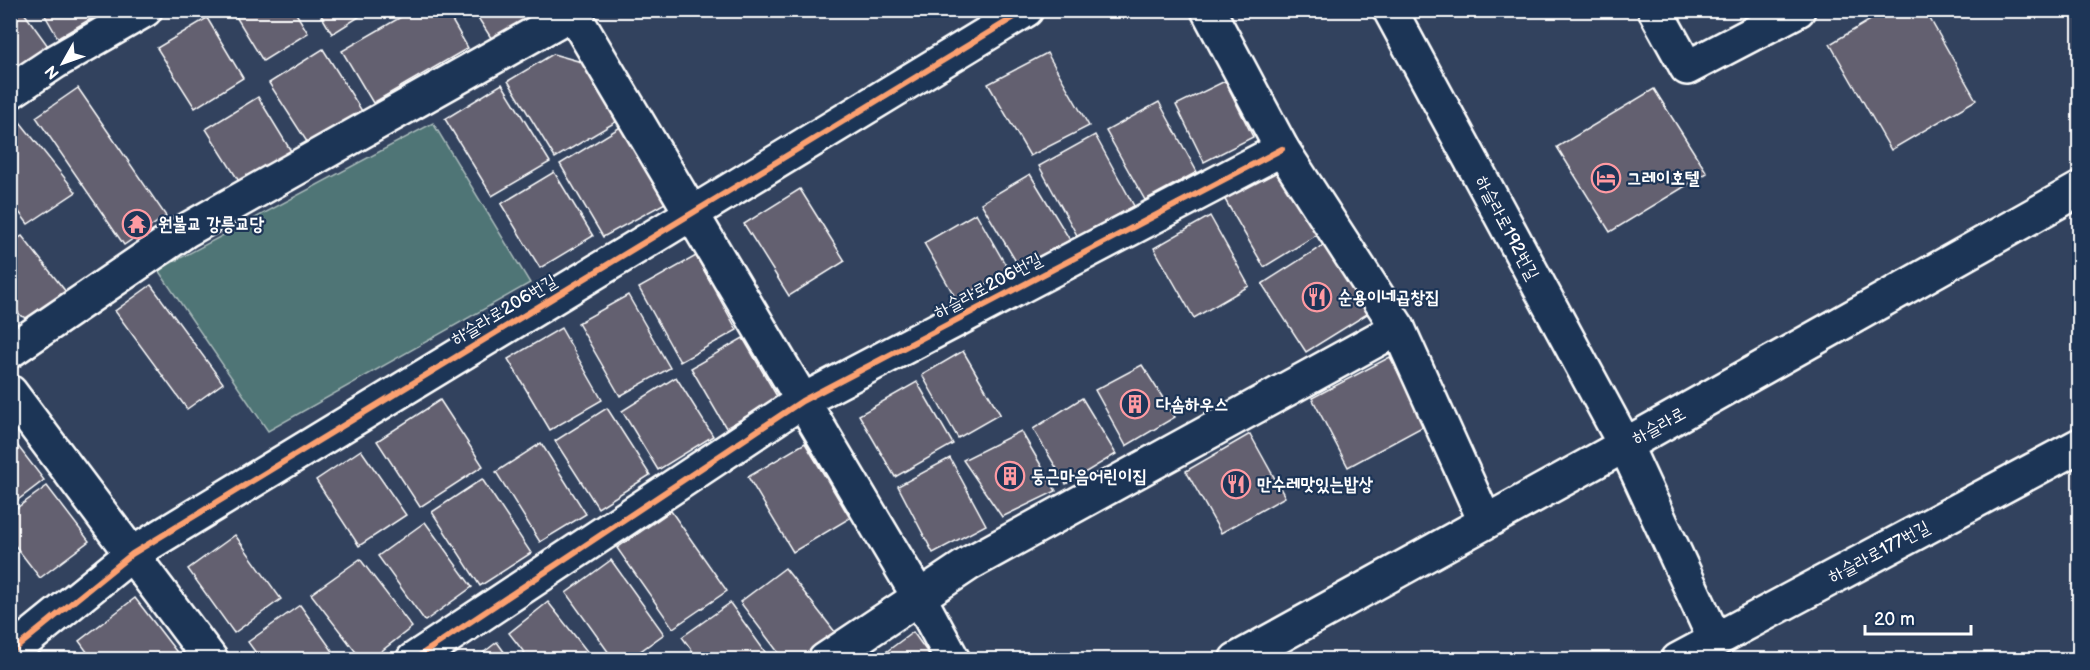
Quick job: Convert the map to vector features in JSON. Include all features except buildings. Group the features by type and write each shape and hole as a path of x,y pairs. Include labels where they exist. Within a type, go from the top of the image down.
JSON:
{"street":[{"path":"10,92 55,62 145,10"},
{"name":"하슬라로206번길","path":"10,653 132,554 1026,10"},
{"path":"1208,10 1282,148 1398,328 1485,521"},
{"name":"하슬라로192번길","path":"1390,10 1625,446 1715,640"},
{"path":"1655,10 1687,68 1798,10"},
{"path":"10,351 185,231 574,11 919,597 953,660"},
{"name":"하슬라로206번길","path":"413,660 802,401 1282,148"},
{"name":"하슬라로","path":"1236,660 1625,446 2079,189"},
{"path":"825,660 970,563 1398,328"},
{"path":"10,392 211,660"},
{"name":"하슬라로177번길","path":"1678,660 2079,445"}],"green space":[{"path":"433,123 530,283 268,431 158,270"}],"cycle path":[{"path":"10,653 132,554 1026,10"},
{"path":"413,660 802,401 1282,149"}],"place":[{"name":"그레이호텔","path":"1606,178"},
{"name":"원불교 강릉교당","path":"137,224"},
{"name":"순용이네곱창집","path":"1317,297"},
{"name":"다솜하우스","path":"1135,404"},
{"name":"둥근마음어린이집","path":"1010,476"},
{"name":"만수레맛있는밥상","path":"1236,484"}]}
